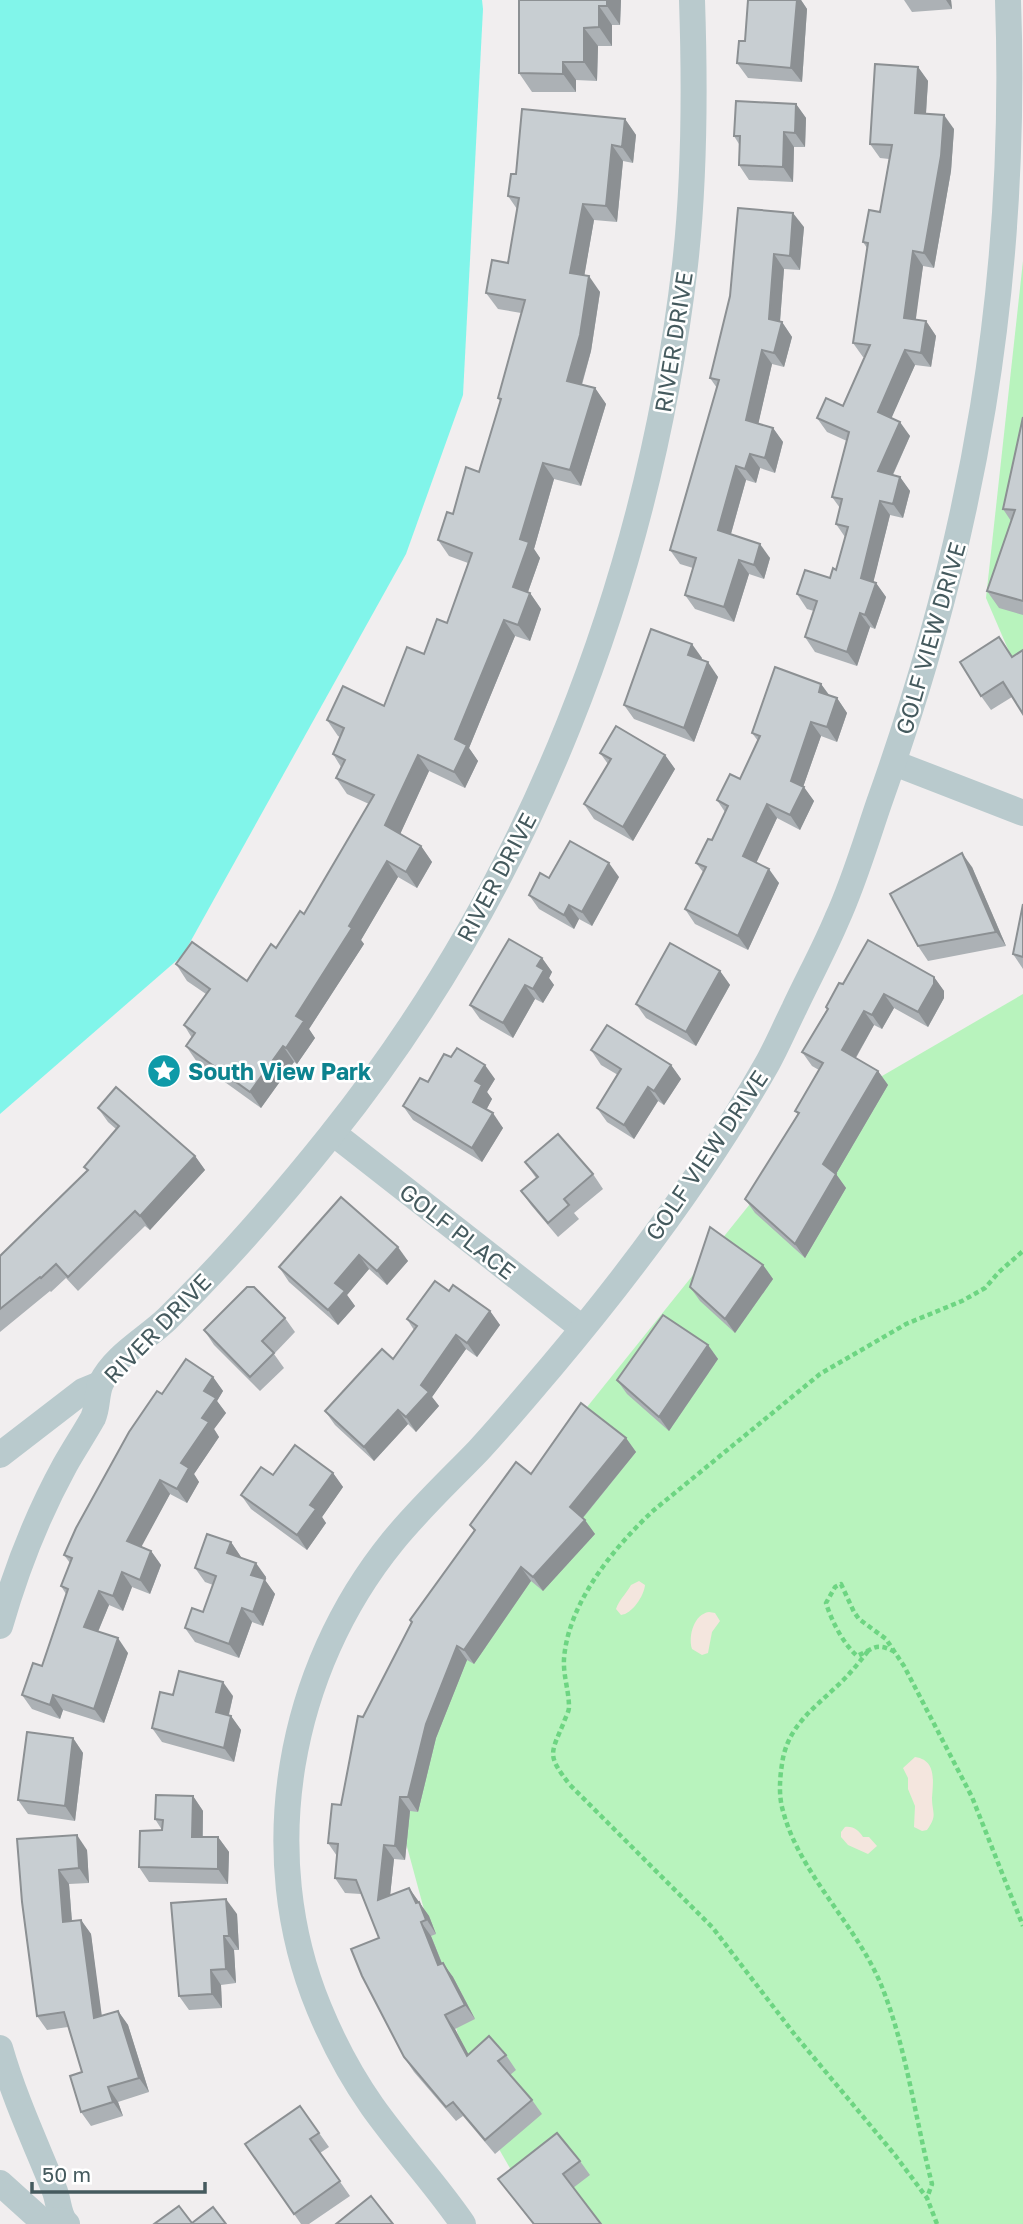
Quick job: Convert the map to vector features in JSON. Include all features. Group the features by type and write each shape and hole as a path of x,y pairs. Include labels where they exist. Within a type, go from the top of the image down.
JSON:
{"street":[{"name":"RIVER DRIVE","path":"0,1626 35,1526 63,1468 96,1412 100,1384 119,1360 165,1321 270,1209 333,1133 388,1059 441,979 489,896 532,811 565,736 604,634 636,529 673,355 686,260 692,165 692,0"},
{"name":"GOLF VIEW DRIVE","path":"463,2224 372,2105 342,2057 318,2007 295,1928 288,1873 287,1817 292,1761 300,1724 317,1671 340,1620 359,1587 392,1542 485,1443 582,1328 682,1200 768,1062 839,916 894,763 926,663 947,588 970,486 988,384 1001,281 1008,177 1008,0"},
{"path":"894,763 1023,813"},
{"name":"GOLF PLACE","path":"333,1133 582,1328"},
{"path":"0,1455 83,1391 100,1384"},
{"path":"0,2048 29,2133 56,2192 65,2222 41,2220 0,2183"}],"path":[{"path":"937,2224 928,2198 780,2016 713,1928 570,1785 556,1767 552,1745 569,1709 564,1661 567,1632 598,1574 630,1533 654,1510 820,1374 906,1324 962,1301 985,1288 1023,1251"},
{"path":"895,1652 884,1646 876,1646 857,1656 851,1651 830,1617 826,1603 835,1587 841,1584 848,1594 850,1607 859,1619 886,1639 895,1652 939,1731 972,1797 1023,1926"},
{"path":"868,1651 835,1689 819,1701 801,1721 790,1738 779,1782 783,1811 798,1847 862,1945 882,1987 902,2052 932,2184 928,2198"}],"green space":[{"path":"1023,261 1023,684 986,598"},
{"path":"1023,994 1023,2224 542,2224 480,2116 374,1725 567,1432 827,1108"}],"sand":[{"path":"639,1581 645,1585 640,1599 633,1608 621,1615 616,1609 619,1603 631,1585"},
{"path":"709,1612 715,1613 720,1621 712,1632 708,1653 702,1655 692,1649 692,1632 699,1617"},
{"path":"915,1757 927,1762 933,1779 933,1817 927,1830 922,1831 914,1827 915,1806 903,1768"},
{"path":"845,1827 856,1829 877,1846 868,1854 848,1845 841,1837"}],"water":[{"path":"0,0 482,0 483,9 463,395 406,554 183,955 0,1114"}],"building":[{"path":"519,0 607,0 607,6 599,6 599,27 584,28 584,62 563,62 563,74 519,73"},
{"path":"748,0 797,0 791,68 737,63 739,41 745,41"},
{"path":"875,64 918,67 915,113 944,115 941,156 924,253 913,251 904,318 926,321 921,353 905,350 878,412 900,422 878,471 900,477 893,504 880,501 861,578 876,583 865,615 860,613 847,652 805,637 817,601 797,594 805,570 830,578 833,568 836,570 848,527 836,524 842,499 832,497 849,432 817,418 826,398 843,406 870,345 853,343 868,243 863,242 869,210 880,212 892,145 870,144"},
{"path":"736,101 796,104 795,133 784,132 783,167 739,165 740,136 734,136"},
{"path":"522,109 625,119 622,147 612,145 606,206 583,204 570,273 589,276 580,335 567,381 595,388 570,470 543,463 520,539 529,542 513,587 530,593 518,625 504,620 455,739 467,745 454,772 418,755 385,825 421,846 406,872 387,861 349,926 352,928 296,1016 304,1021 250,1092 186,1046 195,1033 184,1025 210,989 176,964 192,942 247,981 271,944 276,948 300,911 304,914 374,795 336,778 345,760 333,754 344,728 327,720 343,686 384,706 407,647 424,654 437,619 447,623 472,553 438,540 447,512 453,514 466,467 479,472 501,399 498,398 525,300 486,293 492,260 508,263 519,198 508,196 511,174 516,174"},
{"path":"738,208 793,213 790,256 774,254 769,319 782,322 774,353 762,350 746,420 773,428 765,458 750,454 745,469 736,466 718,530 760,544 754,565 739,560 724,607 685,595 696,558 670,550 719,380 710,378 730,296"},
{"path":"1023,417 1023,601 987,591 1015,510 1003,509"},
{"path":"651,629 692,644 688,655 708,662 684,728 624,705"},
{"path":"999,637 1012,657 1023,650 1023,714 1003,682 981,696 960,662"},
{"path":"775,667 821,684 819,692 837,698 827,727 811,722 791,781 804,787 790,815 767,804 743,856 769,869 738,936 685,909 706,867 696,863 708,839 712,840 728,806 717,800 730,774 740,779 760,736 752,733"},
{"path":"616,726 665,755 623,827 584,804 611,759 600,753"},
{"path":"570,841 609,863 582,912 569,905 564,915 529,895 540,873 549,878"},
{"path":"962,853 996,932 918,946 890,894"},
{"path":"1023,904 1023,957 1013,954"},
{"path":"509,939 542,958 537,966 544,970 533,989 525,985 503,1023 470,1005"},
{"path":"868,940 934,977 934,984 918,1012 884,994 872,1015 864,1011 842,1050 878,1071 823,1164 836,1174 795,1244 745,1199 799,1113 795,1111 823,1063 802,1052 828,1009 826,1007 839,983 843,984"},
{"path":"670,943 720,971 686,1032 636,1004"},
{"path":"607,1025 671,1065 654,1091 648,1087 624,1125 597,1108 621,1069 591,1050"},
{"path":"457,1048 485,1065 475,1081 482,1085 473,1102 493,1113 472,1148 403,1106 420,1078 428,1082 444,1054 451,1057"},
{"path":"116,1087 195,1156 140,1216 135,1211 68,1277 56,1264 0,1309 0,1256 88,1170 84,1167 119,1126 98,1108"},
{"path":"558,1134 593,1174 564,1199 569,1205 548,1223 521,1191 538,1177 525,1162"},
{"path":"341,1197 398,1247 377,1271 359,1255 335,1283 345,1291 328,1310 279,1267"},
{"path":"710,1227 763,1265 725,1319 690,1287"},
{"path":"435,1281 449,1291 453,1285 490,1311 467,1343 456,1335 421,1385 429,1392 406,1417 398,1410 364,1447 325,1411 382,1349 393,1359 417,1326 407,1319"},
{"path":"247,1287 254,1287 285,1318 262,1341 274,1353 250,1377 204,1330"},
{"path":"663,1315 708,1345 659,1417 617,1380"},
{"path":"186,1359 213,1377 204,1391 216,1398 202,1418 209,1422 181,1463 189,1468 177,1489 160,1480 127,1541 151,1551 140,1580 122,1572 113,1596 99,1591 84,1627 118,1638 94,1709 53,1695 50,1705 22,1695 33,1663 42,1666 68,1589 61,1586 72,1558 64,1555 76,1528 129,1432 157,1391 162,1394"},
{"path":"581,1403 626,1438 570,1507 585,1520 533,1577 521,1567 464,1650 457,1646 426,1724 408,1797 400,1797 395,1846 384,1845 378,1900 409,1888 416,1903 419,1902 426,1920 421,1922 438,1965 443,1963 465,2005 445,2015 467,2056 489,2036 506,2055 498,2061 532,2100 485,2140 453,2102 446,2107 404,2057 362,1976 351,1949 379,1938 356,1880 335,1878 338,1844 328,1843 332,1804 341,1805 358,1716 363,1717 412,1622 410,1620 475,1530 470,1525 516,1462 531,1474"},
{"path":"295,1445 333,1473 310,1505 316,1509 297,1535 241,1495 261,1467 273,1475"},
{"path":"207,1534 231,1542 227,1553 256,1563 251,1575 265,1579 253,1612 242,1608 229,1644 185,1628 192,1608 203,1612 216,1576 195,1568"},
{"path":"179,1671 223,1682 216,1712 231,1716 224,1748 152,1728 160,1692 173,1695"},
{"path":"27,1732 73,1738 65,1806 18,1800"},
{"path":"156,1795 193,1796 192,1837 218,1837 218,1869 139,1867 140,1831 162,1830 163,1820 155,1819"},
{"path":"77,1835 79,1868 59,1870 63,1922 81,1920 94,2018 118,2011 139,2078 108,2087 113,2102 81,2112 70,2076 82,2072 64,2012 37,2016 22,1902 17,1839"},
{"path":"226,1899 229,1936 224,1936 226,1969 211,1970 212,1994 179,1996 171,1903"},
{"path":"300,2106 319,2133 310,2139 340,2181 294,2214 245,2144"},
{"path":"557,2133 580,2161 563,2174 601,2224 534,2224 498,2179"},
{"path":"371,2196 393,2224 336,2224"},
{"path":"179,2206 192,2223 213,2207 226,2224 154,2224"}],"place":[{"name":"South View Park","path":"164,1071"}]}
